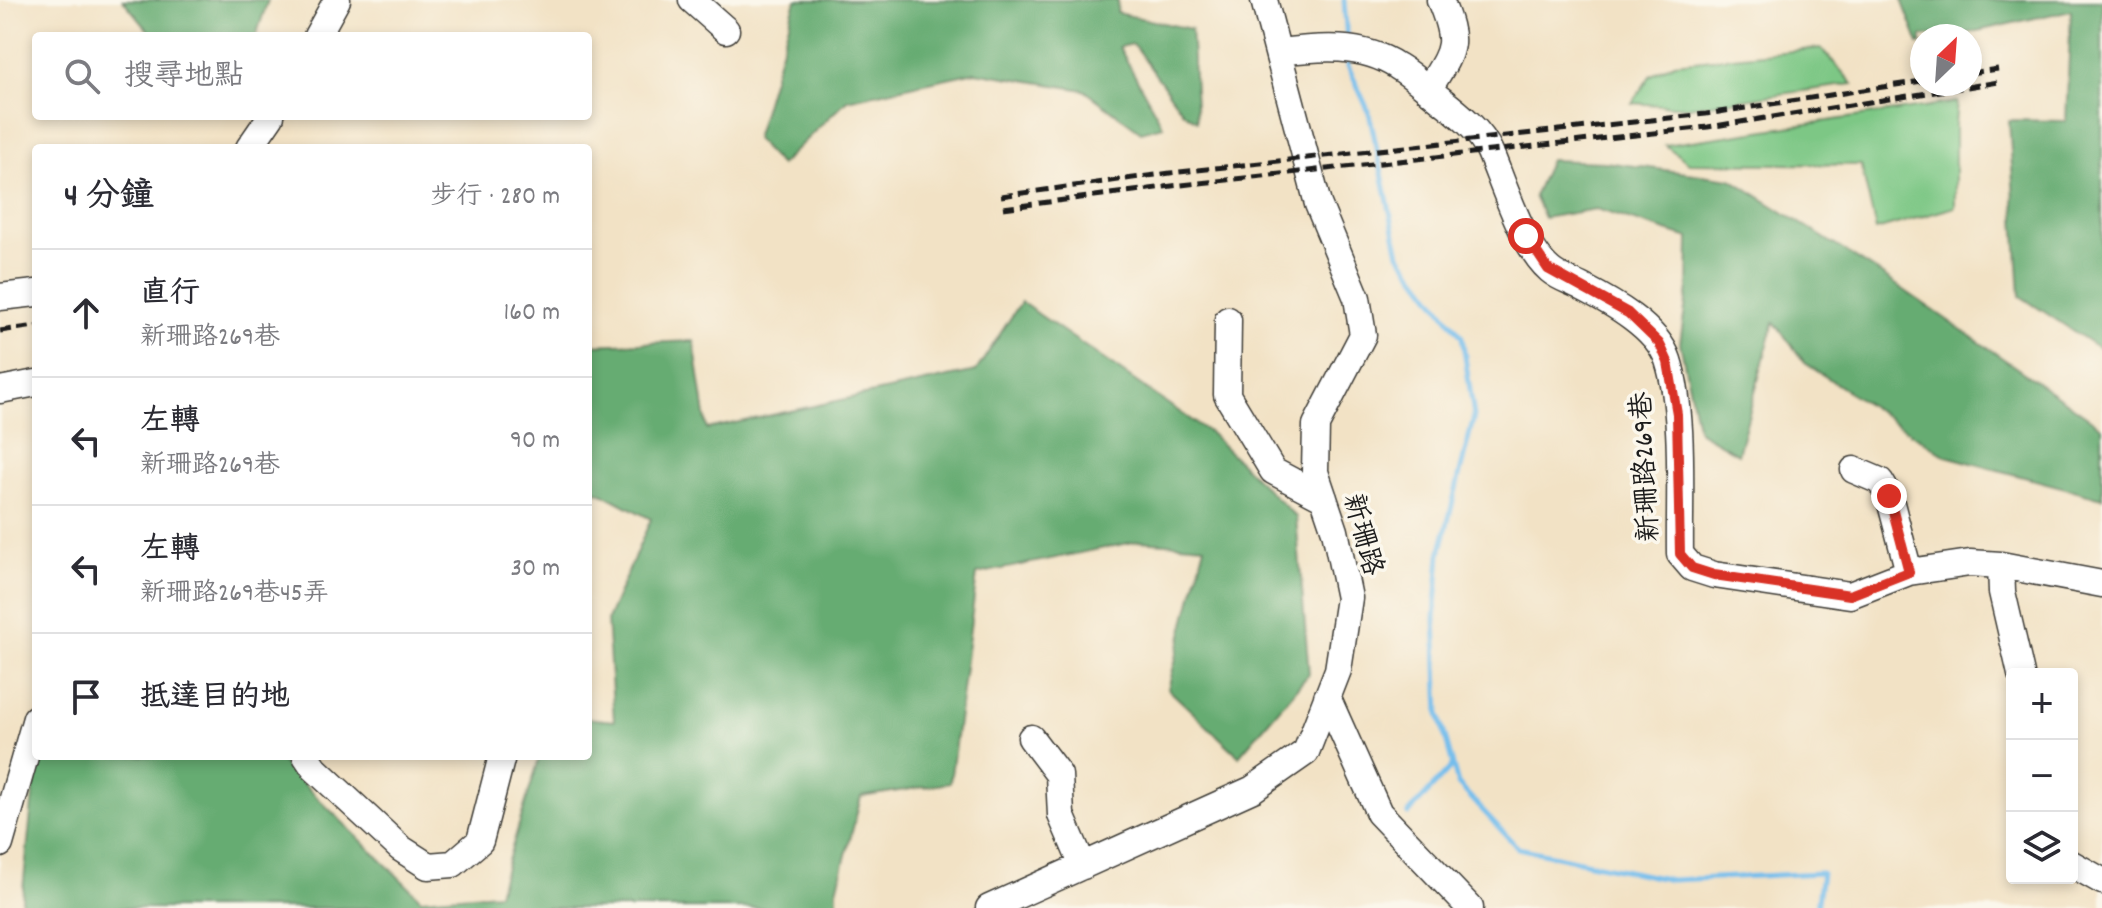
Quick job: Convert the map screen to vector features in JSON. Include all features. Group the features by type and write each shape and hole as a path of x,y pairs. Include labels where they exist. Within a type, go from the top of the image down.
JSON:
{"street":[{"path":"319,32 337,0"},
{"path":"692,0 726,30"},
{"name":"新珊路","path":"989,908 1253,789 1306,752 1338,670 1349,598 1335,531 1315,472 1316,425 1363,335 1357,298 1318,204 1264,0"},
{"path":"1428,90 1451,53 1453,37 1440,0"},
{"name":"新珊路269巷","path":"1279,52 1312,47 1348,49 1394,64 1428,90 1480,135 1526,236 1548,269 1628,313 1659,343 1668,362 1677,414 1680,554 1692,568 1714,575 1850,595 1909,572 1970,563 2001,565 2102,584"},
{"path":"252,144 268,120"},
{"path":"0,297 32,293"},
{"path":"1228,320 1227,395 1273,471 1324,498"},
{"path":"0,390 32,384"},
{"path":"1854,470 1880,481 1889,496 1909,572"},
{"path":"2001,565 2002,592 2020,668"},
{"path":"1327,697 1379,813 1470,908"},
{"path":"0,844 32,732"},
{"path":"1031,738 1059,775 1061,815 1083,866"},
{"path":"309,760 400,848 428,866 453,864 480,841 501,760"},
{"path":"2078,867 2102,881"}],"green space":[{"path":"123,0 268,0 257,32 150,32"},
{"path":"796,0 1118,0 1117,13 1191,29 1197,121 1183,112 1133,44 1119,47 1163,126 1141,132 1084,90 975,72 847,100 780,165 755,139"},
{"path":"1902,0 2102,0 2102,350 2020,296 2009,120 2066,121 2071,10 1982,30 1982,24 1911,24"},
{"path":"1821,48 1853,84 1688,107 1632,103 1650,76 1674,63"},
{"path":"1957,102 1955,207 1876,230 1861,165 1689,163 1665,145"},
{"path":"1550,160 1605,162 1731,179 1881,274 2102,427 2102,498 1946,456 1805,363 1774,322 1738,454 1698,431 1680,343 1688,288 1689,238 1596,209 1544,218 1534,196"},
{"path":"1021,302 1210,433 1296,517 1309,674 1239,756 1168,689 1205,546 1139,541 977,574 950,783 861,797 837,890 837,908 21,908 37,760 279,760 421,899 498,893 539,760 592,760 592,718 614,721 607,620 651,519 598,491 592,493 592,345 694,341 707,429 976,371"}],"waterway":[{"path":"1344,0 1347,42"},
{"path":"1348,56 1348,66 1369,112 1399,254 1462,337 1474,416 1440,554 1435,618 1439,714 1458,784 1518,848 1671,880 1822,873 1817,908"},
{"path":"1408,814 1453,765"}],"railway":[{"path":"1982,71 1998,69"},
{"path":"1003,208 1172,186 1708,127 1999,82"},
{"path":"1001,196 1170,173 1706,114 1910,83"},
{"path":"0,331 32,327"}],"route":[{"path":"1526,236 1548,269 1628,313 1659,343 1668,362 1677,414 1680,554 1692,568 1714,575 1850,595 1909,572 1889,496"}]}
